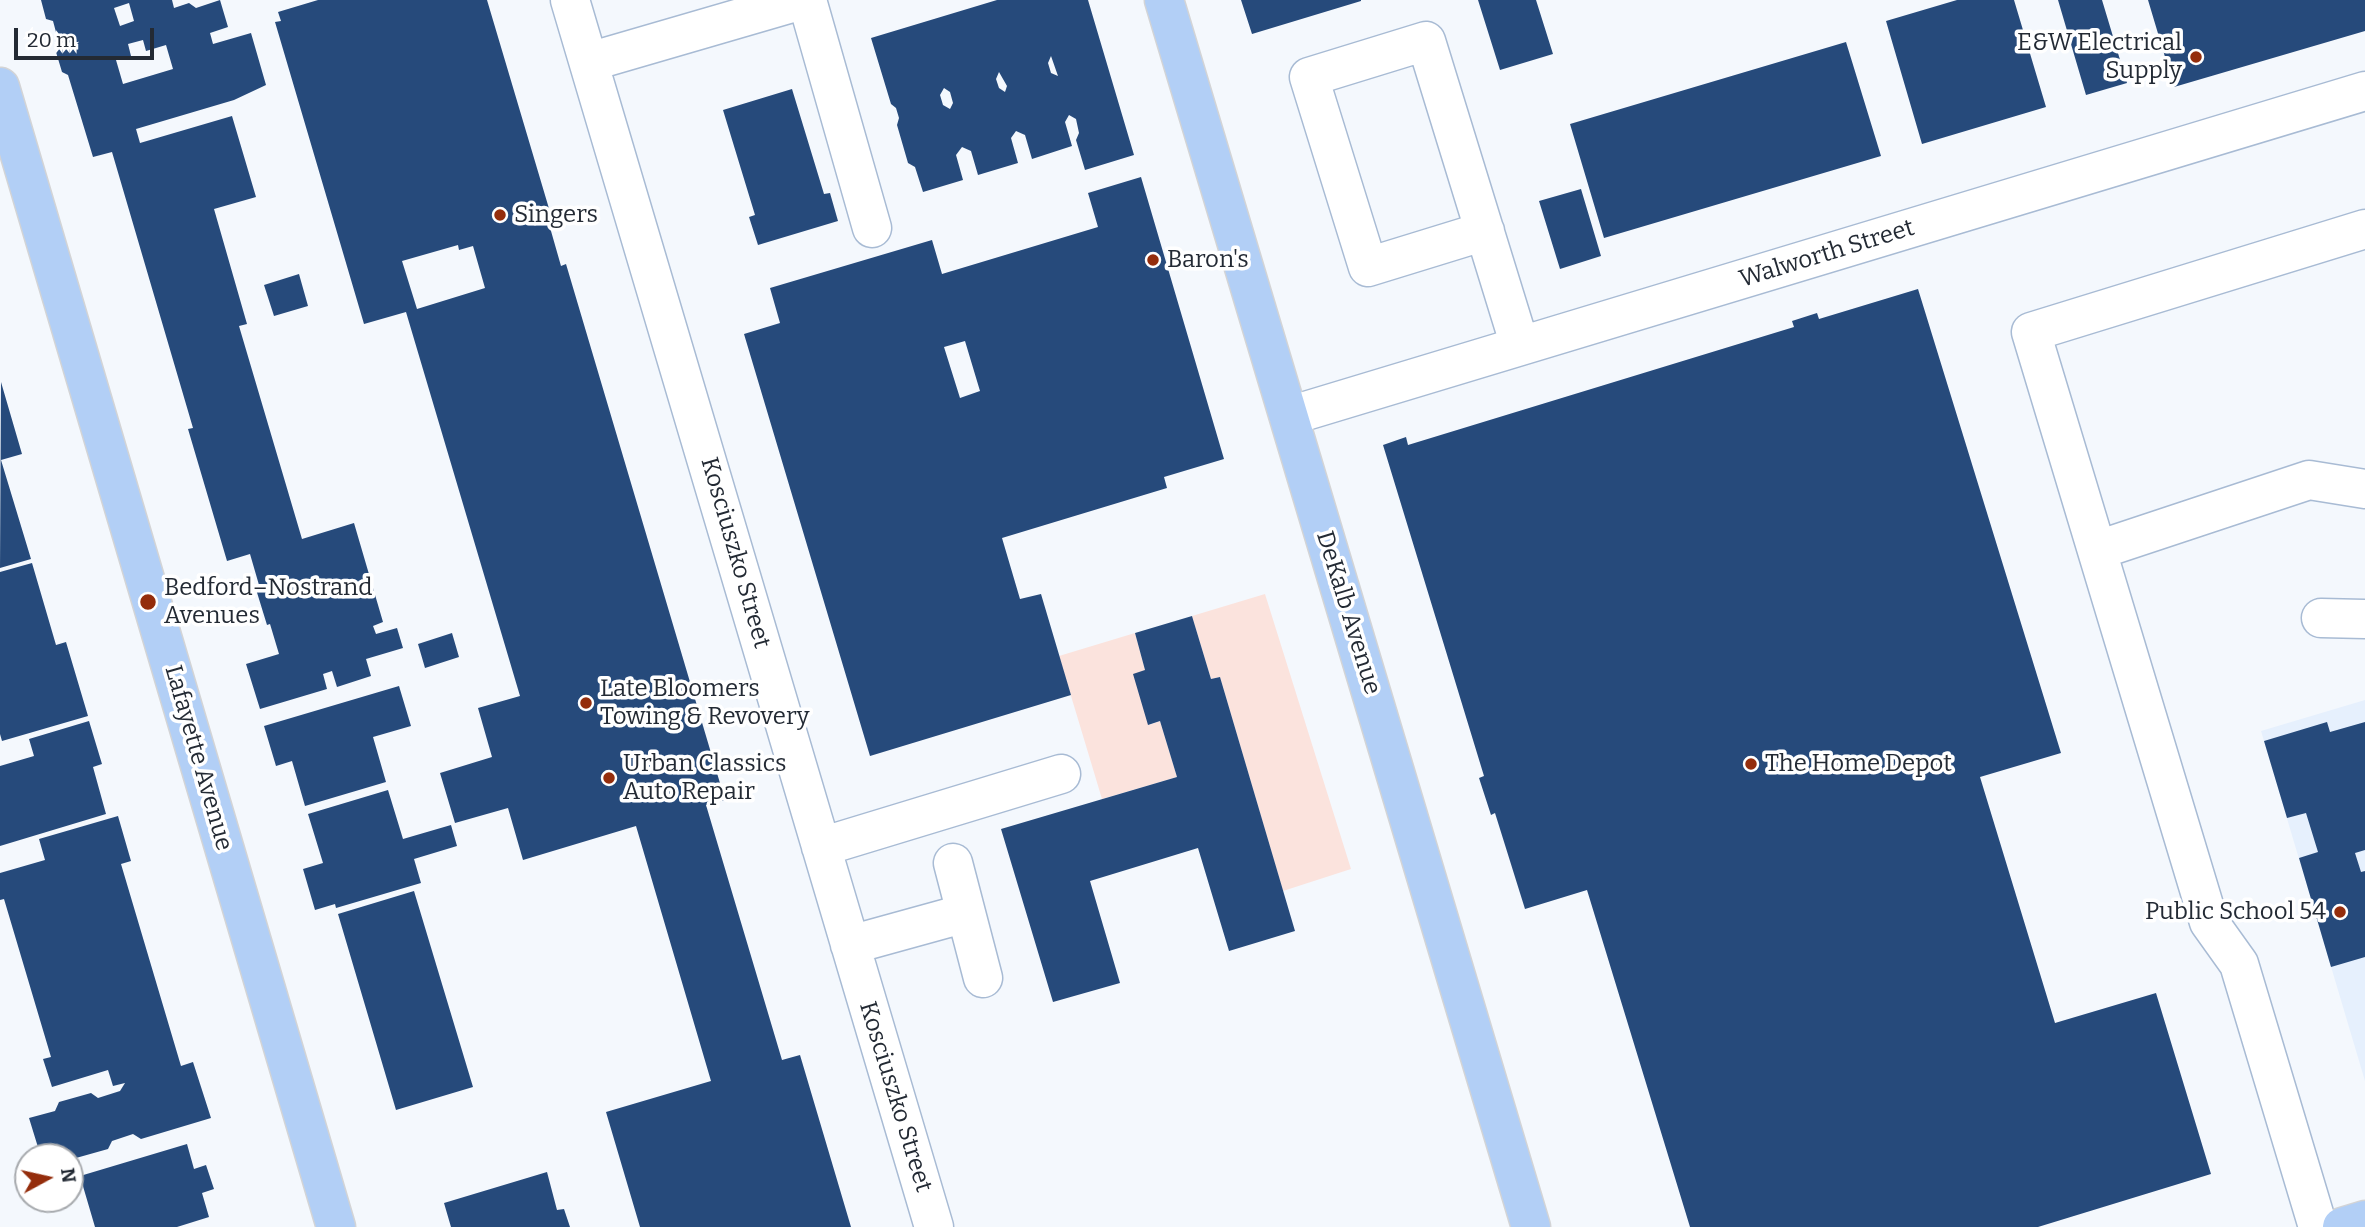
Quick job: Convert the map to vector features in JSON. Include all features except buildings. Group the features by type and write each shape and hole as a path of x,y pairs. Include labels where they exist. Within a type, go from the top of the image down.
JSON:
{"main road":[{"name":"DeKalb Avenue","path":"1164,0 1531,1227"},
{"name":"Lafayette Avenue","path":"0,88 336,1227"},
{"path":"2342,1227 2365,1220"}],"street":[{"name":"Kosciuszko Street","path":"570,0 934,1227"},
{"path":"589,62 805,0 872,228"},
{"path":"1485,231 1368,267 1309,78 1426,41 1485,231 1520,346"},
{"name":"Walworth Street","path":"1289,416 2365,91"},
{"path":"2318,1227 2239,964 2209,922 2031,332 2365,229"},
{"path":"2098,550 2309,480 2365,489"},
{"path":"2321,618 2365,619"},
{"path":"821,847 1061,774"},
{"path":"953,863 983,978"},
{"path":"850,945 966,914"}],"shaded area":[{"path":"1265,594 1351,869 1283,891 1220,677 1211,679 1192,616"},
{"path":"1135,633 1145,670 1149,725 1160,721 1177,777 1102,799 1059,656"},
{"name":"Public School 54","path":"2365,700 2365,1081 2261,731"}],"place":[{"name":"E&W Electrical Supply","path":"2196,57"},
{"name":"Singers","path":"500,215"},
{"name":"Baron's","path":"1153,260"},
{"name":"Bedford–Nostrand Avenues","path":"148,602"},
{"name":"Late Bloomers Towing & Revovery","path":"586,703"},
{"name":"The Home Depot","path":"1751,764"},
{"name":"Urban Classics Auto Repair","path":"609,778"},
{"name":"Public School 54","path":"2340,912"}]}
